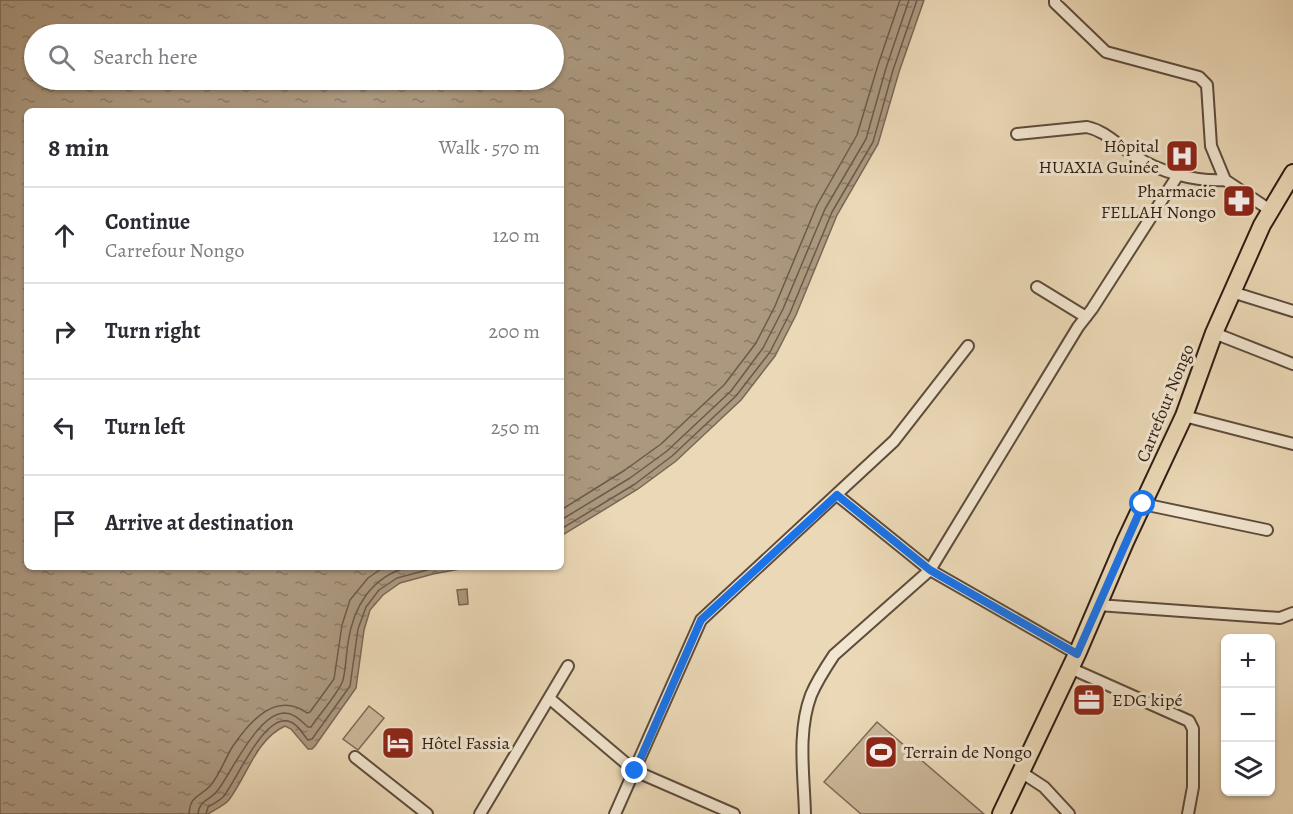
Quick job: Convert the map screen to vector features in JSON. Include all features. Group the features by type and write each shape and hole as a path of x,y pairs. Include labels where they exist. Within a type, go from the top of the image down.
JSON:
{"main road":[{"name":"Carrefour Nongo","path":"1001,814 1074,661 1184,416 1214,333 1232,292 1270,210 1293,173"}],"street":[{"path":"1055,0 1055,3 1106,52 1199,77 1207,85 1212,146 1225,180 1270,210"},
{"path":"1017,134 1087,127 1098,129 1136,157 1178,175 1211,181 1225,180"},
{"path":"805,814 802,735 812,694 834,655 930,570 1035,395 1178,175"},
{"path":"1037,287 1086,317"},
{"path":"1232,292 1293,310"},
{"path":"1214,333 1293,364"},
{"path":"615,814 701,620 894,441 968,346"},
{"path":"1184,416 1293,444"},
{"path":"837,495 930,570 1074,661 1189,721 1193,729 1193,787 1188,814"},
{"path":"1143,504 1267,530"},
{"path":"1098,605 1280,618 1293,613"},
{"path":"480,814 568,666"},
{"path":"549,698 635,771 734,814"},
{"path":"355,757 427,814"},
{"path":"1021,772 1044,787 1069,814"}],"shaded area":[{"path":"369,706 384,718 358,750 343,739"},
{"name":"Terrain de Nongo","path":"877,722 984,814 861,814 824,782"}],"water":[{"path":"0,0 924,0 899,72 878,144 837,215 796,315 775,356 741,400 676,461 638,489 564,534 564,108 24,108 24,570 455,570 400,583 383,595 370,610 364,630 356,688 315,746 308,749 291,729 285,726 275,732 266,740 252,760 228,801 208,814 0,814"},
{"path":"467,589 468,604 459,605 457,590"}],"place":[{"name":"Hôpital HUAXIA Guinée","path":"1182,156"},
{"name":"Pharmacie FELLAH Nongo","path":"1239,201"},
{"name":"EDG kipé","path":"1089,700"},
{"name":"Hôtel Fassia","path":"398,743"},
{"name":"Terrain de Nongo","path":"881,752"}],"route":[{"path":"635,771 701,620 837,495 930,570 1077,654 1143,504"}]}
